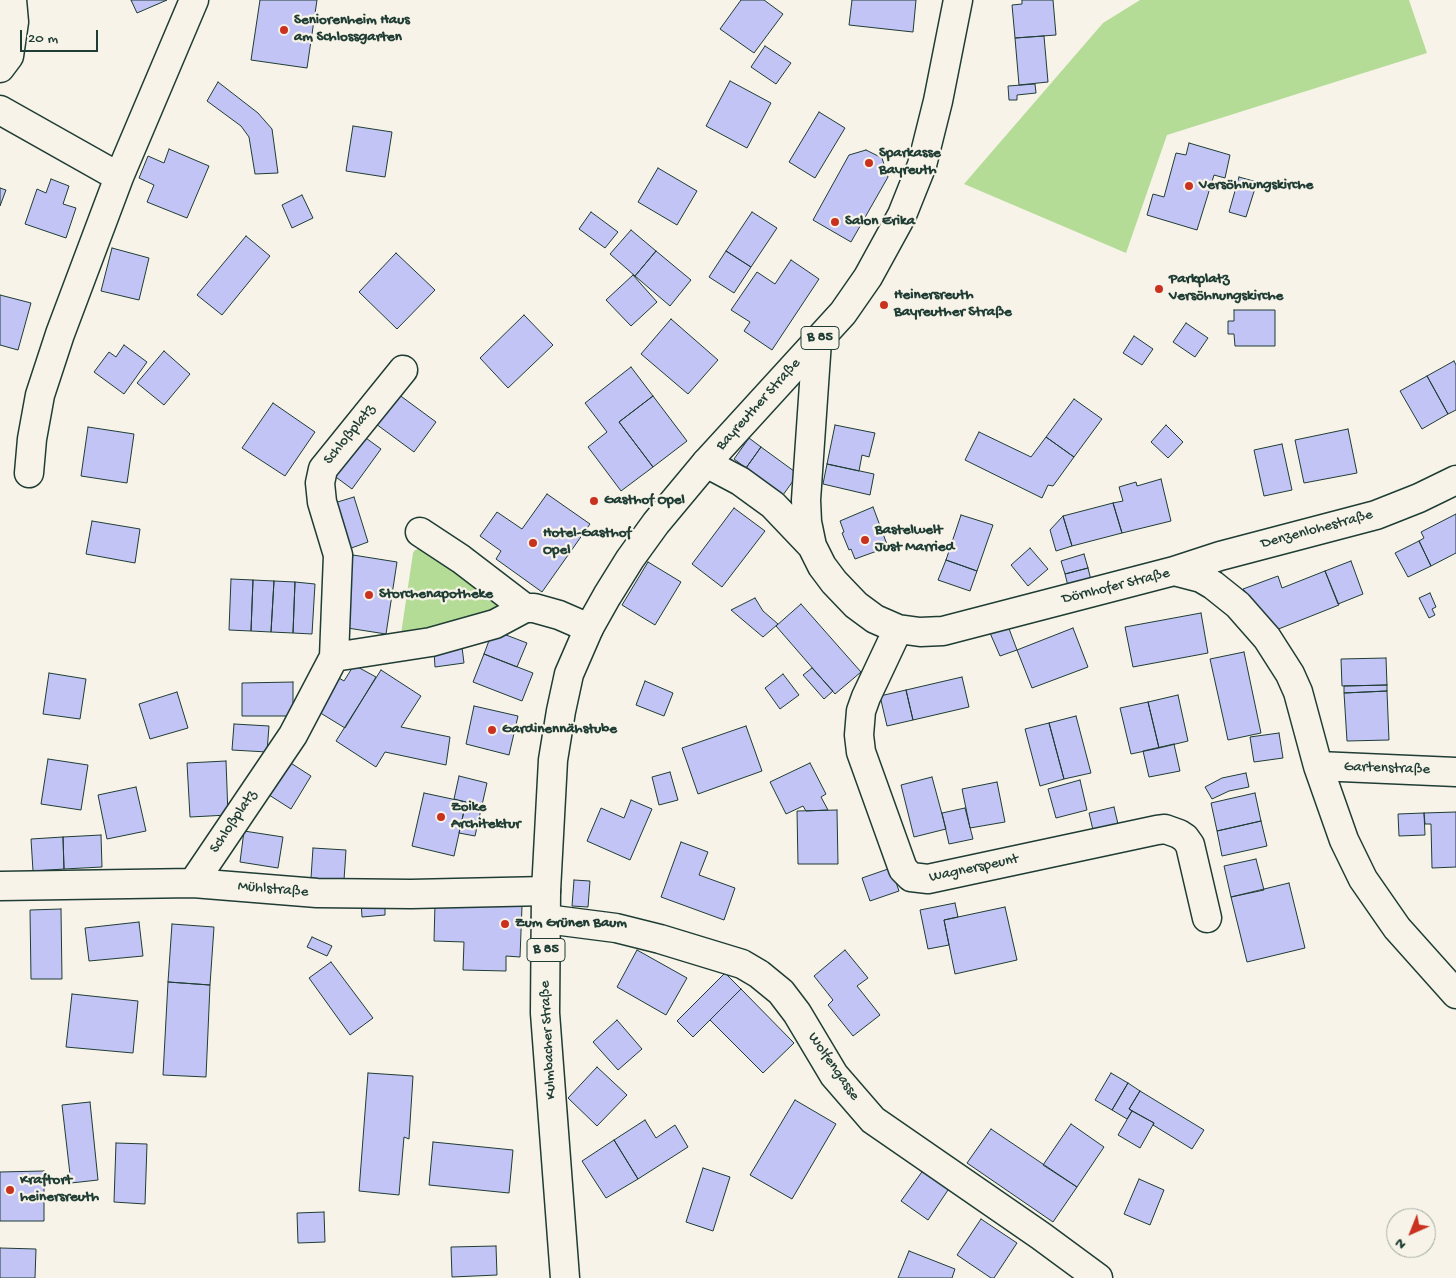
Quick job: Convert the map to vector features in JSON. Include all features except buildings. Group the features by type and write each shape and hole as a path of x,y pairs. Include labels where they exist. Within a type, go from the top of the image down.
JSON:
{"street":[{"path":"0,68 9,56 14,22 12,0"},
{"path":"29,472 32,439 40,395 60,334 120,177 194,0"},
{"name":"Bayreuther Straße","path":"589,628 630,559 656,523 706,463 843,313 868,277 902,215 922,165 938,101 958,0"},
{"path":"0,110 120,177"},
{"name":"Dörnhofer Straße","path":"816,341 806,522 812,546 822,566 856,605 875,619 898,629 920,632 943,631 1174,571 1201,578 1213,585 1238,605 1267,638 1290,674 1298,692 1318,766 1344,840 1363,879 1397,928 1456,994"},
{"name":"Schloßplatz","path":"193,883 294,735 334,657 338,555 322,502 320,483 323,469 403,370"},
{"name":"Dörnhofer Straße","path":"706,463 740,481 773,506 812,546"},
{"name":"Denzenlohestraße","path":"1174,571 1220,556 1376,515 1419,498 1456,480"},
{"path":"420,532 462,559 524,608"},
{"path":"334,657 430,642 495,624 524,608 534,608 558,615 589,628"},
{"name":"Kulmbacher Straße","path":"565,1278 545,1013 546,891 553,760 561,711 569,674 589,628"},
{"name":"Wagnerspeunt","path":"898,629 866,697 861,711 859,735 861,752 903,869 912,877 928,879 1165,829 1179,834 1190,845 1207,918"},
{"name":"Gartenstraße","path":"1318,766 1456,772"},
{"name":"Mühlstraße","path":"0,886 193,883 317,893 411,894 546,891"},
{"name":"Wolfengasse","path":"546,919 616,928 660,939 742,964 770,981 781,992 796,1013 834,1076 873,1120 1041,1236 1098,1278"}],"green space":[{"path":"1140,0 1409,0 1427,53 1167,135 1126,253 964,184 1103,23"},
{"path":"424,547 497,602 495,611 407,637 401,634 413,553 415,550"}],"place":[{"name":"Seniorenheim Haus am Schlossgarten","path":"284,30"},
{"name":"Sparkasse Bayreuth","path":"869,163"},
{"name":"Versöhnungskirche","path":"1189,186"},
{"name":"Salon Erika","path":"835,222"},
{"name":"Parkplatz Versöhnungskirche","path":"1159,289"},
{"name":"Heinersreuth Bayreuther Straße","path":"884,305"},
{"name":"Gasthof Opel","path":"594,501"},
{"name":"Bastelwelt Just Married","path":"865,540"},
{"name":"Hotel-Gasthof Opel","path":"533,543"},
{"name":"Storchenapotheke","path":"369,595"},
{"name":"Gardinennähstube","path":"492,730"},
{"name":"Zoike Architektur","path":"441,817"},
{"name":"Zum Grünen Baum","path":"505,924"},
{"name":"Kraftort heinersreuth","path":"10,1190"}]}
